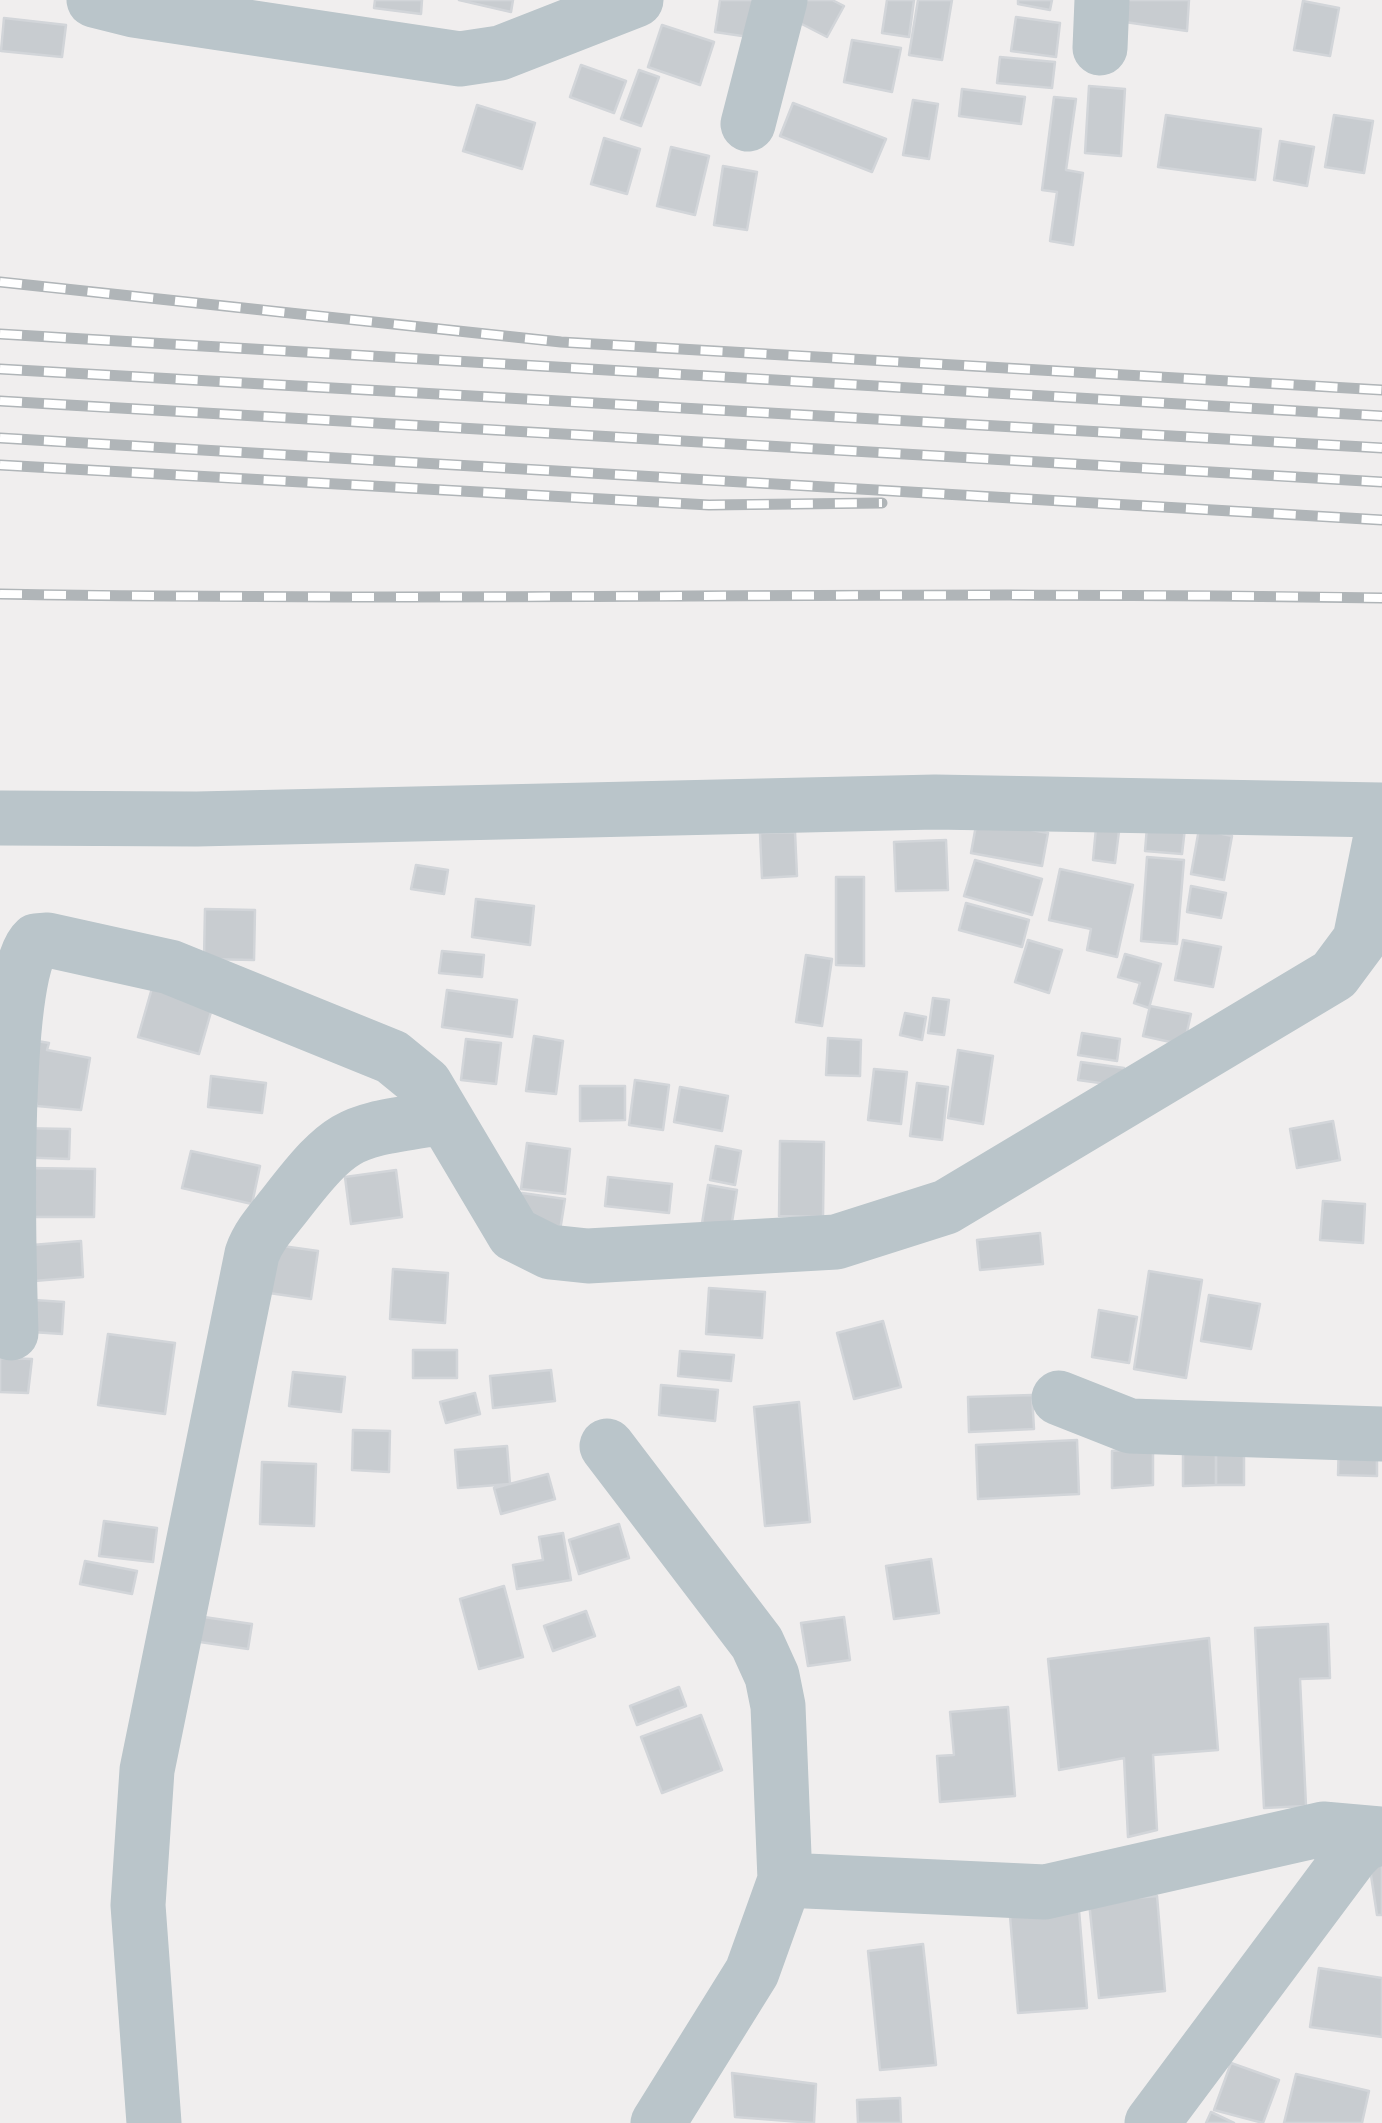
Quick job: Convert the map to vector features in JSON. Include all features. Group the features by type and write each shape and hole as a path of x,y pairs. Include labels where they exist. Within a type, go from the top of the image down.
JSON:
{"street":[{"path":"94,0 134,10 460,60 500,54 560,16 636,0"},
{"path":"748,124 780,0"},
{"path":"0,818 197,819 935,802 1382,810"},
{"path":"10,1333 5,1059 19,960 36,942 48,940 170,966 392,1057 425,1084 503,1221 524,1242 550,1252 588,1256 856,1238 970,1194 1334,975 1364,966 1360,940 1382,831"},
{"path":"154,2123 138,1905 148,1770 252,1254 260,1237 328,1150 362,1131 443,1117"},
{"path":"1059,1398 1130,1426 1382,1434"},
{"path":"607,1446 757,1643 772,1676 778,1706 785,1880 752,1972 666,2111 623,2123"},
{"path":"785,1880 1045,1892 1323,1828 1382,1836"},
{"path":"1152,2123 1352,1855 1363,1844 1382,1836"}],"building":[{"path":"375,0 422,0 421,14 374,8"},
{"path":"459,0 513,0 511,12"},
{"path":"720,0 755,0 749,37 715,32"},
{"path":"804,0 832,0 844,6 827,37 794,20"},
{"path":"887,0 914,0 909,37 882,33"},
{"path":"918,0 952,0 942,60 909,55"},
{"path":"1018,0 1052,0 1050,10 1018,4"},
{"path":"1128,0 1189,0 1187,31 1125,22"},
{"path":"1303,1 1339,8 1330,56 1294,50"},
{"path":"1016,17 1060,23 1056,57 1011,51"},
{"path":"4,18 66,25 62,57 1,51"},
{"path":"662,25 714,42 700,85 648,67"},
{"path":"852,40 901,48 892,92 844,82"},
{"path":"1000,57 1055,62 1052,88 997,83"},
{"path":"581,65 626,81 614,113 570,97"},
{"path":"639,70 659,77 641,126 621,119"},
{"path":"1089,86 1125,89 1121,156 1085,153"},
{"path":"962,89 1025,97 1021,124 959,116"},
{"path":"1054,97 1076,99 1066,170 1083,173 1073,245 1050,241 1057,192 1042,190"},
{"path":"913,100 938,104 929,159 903,155"},
{"path":"793,103 886,139 872,172 780,136"},
{"path":"477,105 535,123 522,169 463,151"},
{"path":"1166,115 1261,129 1255,180 1158,167"},
{"path":"1334,115 1373,121 1364,173 1325,167"},
{"path":"604,138 640,149 627,194 591,184"},
{"path":"1280,141 1314,147 1307,186 1274,180"},
{"path":"671,147 709,156 695,215 657,206"},
{"path":"723,166 757,172 747,230 714,225"},
{"path":"1148,815 1186,819 1182,854 1145,851"},
{"path":"977,820 1048,833 1042,866 971,853"},
{"path":"1096,828 1119,831 1115,863 1093,860"},
{"path":"1199,829 1232,836 1224,880 1191,874"},
{"path":"795,832 797,876 762,878 760,833"},
{"path":"946,840 948,890 896,891 894,842"},
{"path":"1147,857 1184,860 1177,944 1141,941"},
{"path":"975,860 1042,879 1032,915 964,896"},
{"path":"416,865 448,870 444,894 411,889"},
{"path":"1060,869 1133,885 1117,957 1087,950 1091,929 1049,920"},
{"path":"836,877 864,877 864,966 836,965"},
{"path":"1191,886 1226,893 1221,918 1187,912"},
{"path":"476,899 534,906 530,945 472,937"},
{"path":"966,903 1029,920 1022,947 959,930"},
{"path":"205,909 255,910 254,960 204,959"},
{"path":"1028,940 1062,950 1049,993 1015,982"},
{"path":"1183,940 1221,947 1213,987 1175,980"},
{"path":"442,951 484,955 482,977 439,973"},
{"path":"1125,954 1161,964 1149,1008 1134,1003 1140,983 1118,977"},
{"path":"806,955 832,959 822,1026 796,1022"},
{"path":"154,981 215,998 199,1054 138,1037"},
{"path":"447,990 517,1000 512,1037 442,1027"},
{"path":"933,998 949,1000 944,1035 928,1033"},
{"path":"1150,1006 1191,1014 1184,1045 1143,1036"},
{"path":"905,1013 926,1017 922,1040 900,1035"},
{"path":"1082,1033 1120,1039 1117,1061 1078,1055"},
{"path":"534,1036 563,1041 556,1094 526,1091"},
{"path":"20,1038 49,1043 47,1050 90,1058 81,1110 37,1106"},
{"path":"828,1038 861,1040 860,1076 826,1075"},
{"path":"466,1039 501,1043 496,1084 461,1080"},
{"path":"958,1050 993,1056 983,1124 948,1118"},
{"path":"1081,1062 1124,1068 1122,1086 1078,1080"},
{"path":"874,1069 907,1072 901,1124 868,1120"},
{"path":"211,1076 266,1083 262,1113 208,1107"},
{"path":"635,1080 669,1085 663,1130 629,1125"},
{"path":"917,1083 948,1087 942,1140 910,1136"},
{"path":"580,1086 625,1086 625,1120 580,1121"},
{"path":"680,1087 728,1096 722,1131 674,1122"},
{"path":"1333,1121 1340,1160 1297,1168 1290,1129"},
{"path":"14,1128 70,1129 69,1159 13,1157"},
{"path":"780,1141 824,1142 823,1217 779,1216"},
{"path":"527,1143 570,1149 565,1194 521,1189"},
{"path":"716,1146 741,1151 735,1185 710,1180"},
{"path":"191,1151 260,1166 252,1204 182,1188"},
{"path":"29,1168 95,1169 94,1217 29,1217"},
{"path":"396,1170 402,1217 351,1224 345,1177"},
{"path":"608,1177 672,1184 669,1213 605,1206"},
{"path":"708,1185 737,1190 730,1235 701,1230"},
{"path":"522,1193 565,1199 559,1237 516,1231"},
{"path":"1323,1201 1365,1204 1363,1243 1320,1240"},
{"path":"1040,1233 1043,1264 980,1270 977,1240"},
{"path":"81,1241 83,1277 34,1281 32,1245"},
{"path":"261,1243 318,1251 311,1299 255,1291"},
{"path":"393,1269 448,1273 445,1323 390,1319"},
{"path":"1149,1271 1202,1280 1186,1378 1134,1369"},
{"path":"709,1288 765,1292 762,1338 706,1334"},
{"path":"1209,1295 1260,1304 1251,1349 1201,1341"},
{"path":"19,1299 64,1302 62,1334 17,1331"},
{"path":"1099,1310 1137,1317 1129,1363 1092,1357"},
{"path":"883,1321 901,1387 854,1399 837,1333"},
{"path":"108,1334 175,1343 165,1414 98,1405"},
{"path":"413,1350 457,1350 457,1378 413,1378"},
{"path":"680,1351 734,1355 731,1381 678,1376"},
{"path":"0,1358 32,1359 28,1393 0,1392"},
{"path":"551,1370 555,1401 493,1408 490,1376"},
{"path":"293,1372 345,1377 341,1412 289,1406"},
{"path":"661,1385 718,1390 715,1421 659,1415"},
{"path":"475,1393 480,1414 446,1423 440,1402"},
{"path":"1032,1395 1034,1429 969,1432 968,1397"},
{"path":"799,1402 810,1522 765,1526 754,1407"},
{"path":"353,1430 390,1431 389,1472 352,1470"},
{"path":"1077,1440 1079,1494 978,1499 976,1445"},
{"path":"1339,1440 1377,1441 1377,1476 1338,1475"},
{"path":"507,1446 510,1484 458,1488 455,1450"},
{"path":"1216,1446 1244,1446 1244,1485 1216,1485"},
{"path":"1216,1446 1216,1485 1183,1486 1183,1447"},
{"path":"1153,1447 1153,1485 1112,1488 1112,1451"},
{"path":"262,1462 316,1464 314,1526 260,1524"},
{"path":"548,1474 555,1499 501,1514 494,1488"},
{"path":"104,1521 157,1528 153,1562 99,1556"},
{"path":"619,1524 629,1558 579,1574 569,1540"},
{"path":"563,1533 571,1580 517,1589 513,1565 543,1560 539,1537"},
{"path":"931,1559 939,1613 894,1619 886,1566"},
{"path":"85,1561 137,1571 132,1594 80,1584"},
{"path":"504,1586 523,1657 479,1669 460,1599"},
{"path":"586,1611 595,1636 553,1651 544,1626"},
{"path":"197,1616 252,1624 248,1649 193,1641"},
{"path":"844,1617 850,1660 808,1666 801,1623"},
{"path":"1328,1624 1330,1678 1300,1679 1306,1806 1264,1808 1255,1628"},
{"path":"1209,1638 1218,1750 1153,1755 1157,1830 1128,1837 1124,1758 1059,1770 1048,1659"},
{"path":"679,1687 686,1706 637,1725 630,1706"},
{"path":"1008,1707 1015,1796 940,1802 937,1756 954,1755 950,1712"},
{"path":"701,1715 722,1770 662,1793 641,1737"},
{"path":"1382,1860 1382,1915 1377,1915 1369,1862"},
{"path":"1157,1896 1165,1991 1099,1998 1089,1902"},
{"path":"1079,1910 1087,2008 1018,2013 1010,1916"},
{"path":"923,1944 936,2065 880,2070 868,1951"},
{"path":"1319,1968 1382,1978 1382,2037 1310,2027"},
{"path":"1231,2063 1279,2080 1263,2123 1214,2110"},
{"path":"732,2073 816,2084 814,2123 735,2117"},
{"path":"1296,2074 1369,2091 1362,2123 1284,2123"},
{"path":"900,2098 901,2123 858,2123 857,2100"},
{"path":"1211,2112 1234,2123 1206,2123"}],"railway":[{"path":"0,282 561,342 1382,390"},
{"path":"0,334 1382,416"},
{"path":"0,369 1382,448"},
{"path":"0,401 1382,482"},
{"path":"0,438 1382,520"},
{"path":"0,465 709,505 882,503"},
{"path":"0,594 1382,598"}]}
